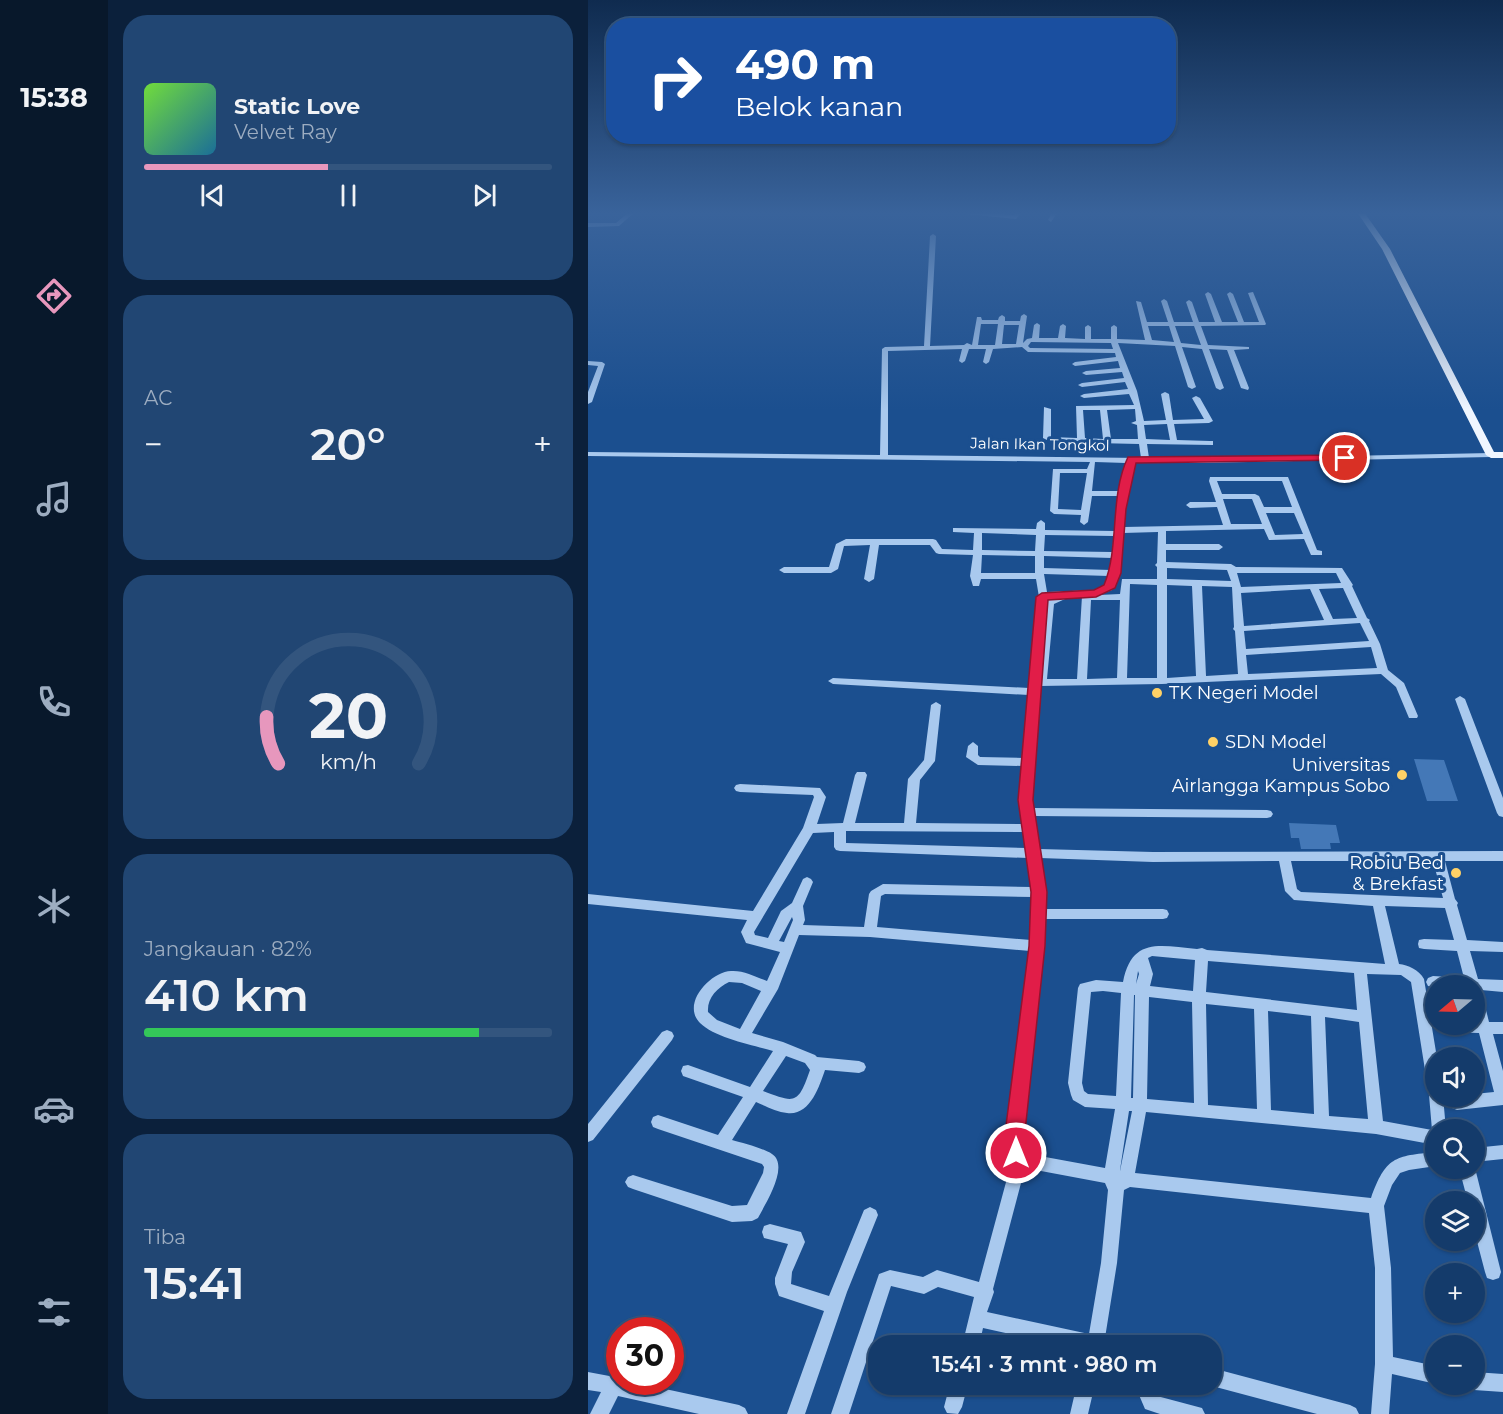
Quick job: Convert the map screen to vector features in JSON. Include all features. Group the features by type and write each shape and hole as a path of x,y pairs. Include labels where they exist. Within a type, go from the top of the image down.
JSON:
{"main road":[{"path":"1401,278 1491,456 1503,455"}],"street":[{"path":"927,346 931,278"},
{"path":"1146,324 1265,322 1251,293"},
{"path":"1208,294 1219,324"},
{"path":"1230,294 1242,324"},
{"path":"1164,301 1192,387"},
{"path":"1138,302 1146,324 1149,342"},
{"path":"1189,302 1220,388"},
{"path":"884,456 885,349 927,346 971,345 994,346 1020,345 1024,319 979,320 971,345 962,361"},
{"path":"986,362 1002,320"},
{"path":"1035,340 1037,325"},
{"path":"1061,341 1063,326"},
{"path":"1088,327 1088,341"},
{"path":"1043,596 1102,592 1109,588 1115,573 1124,494 1138,460 1141,442 1132,390 1117,355 1114,327"},
{"path":"1117,355 1035,351 1026,350 1024,346 1026,341 1035,340 1149,342 1248,348"},
{"path":"1230,348 1245,388"},
{"path":"1033,360 1035,351"},
{"path":"1075,363 1117,355"},
{"path":"588,363 602,364 588,402"},
{"path":"1086,373 1124,370"},
{"path":"1082,385 1128,380"},
{"path":"1084,396 1132,390"},
{"path":"1165,394 1174,443"},
{"path":"1138,423 1196,423 1210,420 1196,398"},
{"path":"1103,407 1107,441"},
{"path":"1081,440 1078,409 1135,407"},
{"path":"1047,409 1048,440 1206,443 1196,423"},
{"name":"Jalan Ikan Tongkol","path":"588,454 1138,460 1491,456"},
{"path":"1090,471 1056,471 1054,511 1085,517 1090,471 1094,458"},
{"path":"1276,459 1314,553 1319,553"},
{"path":"1228,527 1218,500 1213,480 1215,478 1285,478"},
{"path":"1088,493 1124,494"},
{"path":"1190,506 1253,495 1272,538 1308,537"},
{"path":"1261,510 1298,510"},
{"path":"956,530 1041,528 1120,532 1266,526"},
{"path":"973,1335 1020,1159 1014,1141 1037,946 1039,892 1036,854 1026,812 1028,762 1043,596 1039,574 1041,528"},
{"path":"1162,530 1160,565 1162,681"},
{"path":"978,531 976,580 1039,574 1115,573"},
{"path":"784,570 828,571 833,569 842,543 875,541 933,542 939,551 1118,555"},
{"path":"869,579 875,541"},
{"path":"1161,547 1219,547"},
{"path":"1160,565 1226,564 1233,570 1243,677"},
{"path":"1233,570 1335,568 1340,570 1365,620 1383,671 1400,685 1413,716"},
{"path":"1122,682 1125,581 1236,587 1348,585"},
{"path":"1197,584 1201,679"},
{"path":"1313,587 1330,623"},
{"path":"1036,686 1050,601 1124,597"},
{"path":"1082,683 1086,598"},
{"path":"1238,629 1365,620"},
{"path":"1240,652 1375,644"},
{"path":"833,681 1036,686 1383,671"},
{"path":"1460,699 1503,813"},
{"path":"910,827 914,779 929,760 936,705"},
{"path":"973,746 972,757 978,761 1028,762"},
{"path":"861,775 840,847 1036,854 1284,857 1503,856"},
{"path":"740,788 819,792 819,805 809,829 755,916 747,934 752,939 787,948"},
{"path":"1026,812 1267,814"},
{"path":"809,829 844,827 1029,828"},
{"path":"1437,855 1471,975"},
{"path":"1284,857 1291,891 1298,897 1452,903"},
{"path":"771,944 785,915 797,906 807,882"},
{"path":"870,932 875,894 882,890 1039,892"},
{"path":"588,899 755,916"},
{"path":"1378,901 1393,969"},
{"path":"744,1035 771,989 799,920 797,906"},
{"path":"1038,914 1163,914"},
{"path":"795,930 870,932 1037,946"},
{"path":"1424,944 1503,947"},
{"path":"1118,1182 1140,1105 1135,990 1131,969 1144,954 1152,951 1202,953 1411,972 1417,979 1428,1047"},
{"path":"1201,1109 1199,999 1202,953"},
{"path":"1360,968 1376,1127"},
{"path":"771,989 734,975 724,976 715,981 701,1002 700,1011 704,1018 783,1048 815,1063 859,1067"},
{"path":"1365,1017 1094,985 1085,988 1075,1083 1078,1095 1085,1100 1322,1121 1376,1127 1425,1136"},
{"path":"1485,986 1503,986"},
{"path":"1098,1335 1118,1182 1123,1105 1135,990"},
{"path":"1261,1005 1264,1116"},
{"path":"1318,1010 1322,1121"},
{"path":"1485,1100 1503,1098 1485,1028 1503,1028"},
{"path":"588,1135 667,1036"},
{"path":"721,1143 783,1048"},
{"path":"688,1071 788,1107 796,1107 807,1097 818,1068 815,1063"},
{"path":"633,1182 732,1214 752,1213 771,1174 772,1165 767,1159 658,1122"},
{"path":"1485,1154 1503,1152"},
{"path":"1020,1159 1118,1182 1376,1206"},
{"path":"1380,1414 1384,1364 1383,1268 1376,1206 1389,1171 1395,1165 1425,1161"},
{"path":"1470,1179 1493,1272"},
{"path":"796,1414 834,1306 870,1215"},
{"path":"770,1232 795,1238 797,1242 783,1276 782,1285 785,1290 834,1306"},
{"path":"840,1414 885,1280 890,1278 924,1286 937,1278 986,1292"},
{"path":"977,1318 1053,1335"},
{"path":"1384,1364 1425,1373"},
{"path":"1222,1380 1350,1414"},
{"path":"588,1381 606,1384"},
{"path":"1485,1382 1503,1383"},
{"path":"599,1414 609,1395"},
{"path":"649,1395 710,1411 740,1414"},
{"path":"953,1407 956,1395"},
{"path":"1079,1414 1083,1395"},
{"path":"1148,1395 1151,1403 1196,1414"}],"building":[{"path":"1414,759 1444,760 1458,801 1427,801"},
{"path":"1289,823 1336,825 1340,843 1330,843 1331,849 1301,849 1299,838 1291,838"}],"place":[{"name":"TK Negeri Model","path":"1157,693"},
{"name":"SDN Model","path":"1213,742"},
{"name":"Universitas Airlangga Kampus Sobo","path":"1402,775"},
{"name":"Robiu Bed & Brekfast","path":"1456,873"}],"route":[{"path":"1016,1153 1014,1141 1037,946 1039,892 1036,854 1026,812 1026,800 1033,682 1042,597 1102,592 1112,584 1120,534 1121,509 1131,459 1222,461 1345,458"}]}
